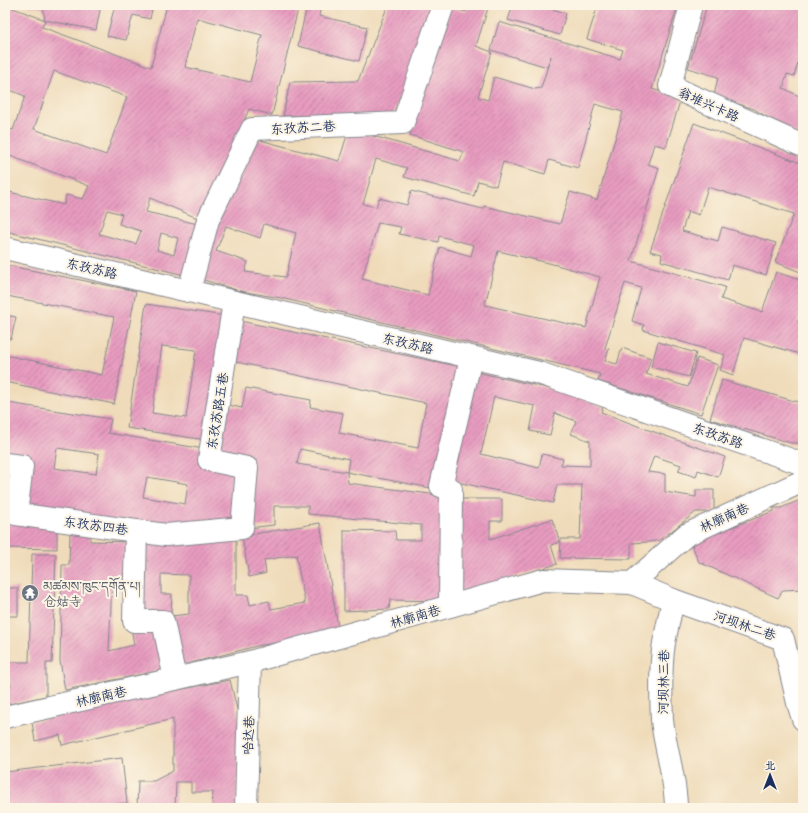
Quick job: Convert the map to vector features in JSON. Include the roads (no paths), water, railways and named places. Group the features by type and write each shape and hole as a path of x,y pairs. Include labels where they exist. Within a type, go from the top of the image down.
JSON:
{"street":[{"name":"东孜苏二巷","path":"189,291 208,220 252,129 403,123 443,5"},
{"name":"翁堆兴卡路","path":"691,5 670,86 803,146"},
{"name":"东孜苏路","path":"5,248 539,373 803,464"},
{"name":"东孜苏路五巷","path":"136,531 166,535 242,528 247,468 209,460 234,302"},
{"path":"450,606 451,489 441,486 471,358"},
{"name":"东孜苏四巷","path":"5,464 22,466 16,514 136,531 134,621 163,621 175,679"},
{"name":"林廓南巷","path":"5,717 250,662 543,580 632,583 686,535 803,481"},
{"path":"632,583 673,600"},
{"name":"河坝林二巷","path":"673,600 783,639 803,720"},
{"name":"河坝林三巷","path":"673,600 664,644 662,720 676,794 676,808"},
{"name":"哈达巷","path":"246,808 250,662"}],"place":[{"name":"མཚམས་ཁུང་དགོན་པ། 仓姑寺","path":"30,593"}]}
